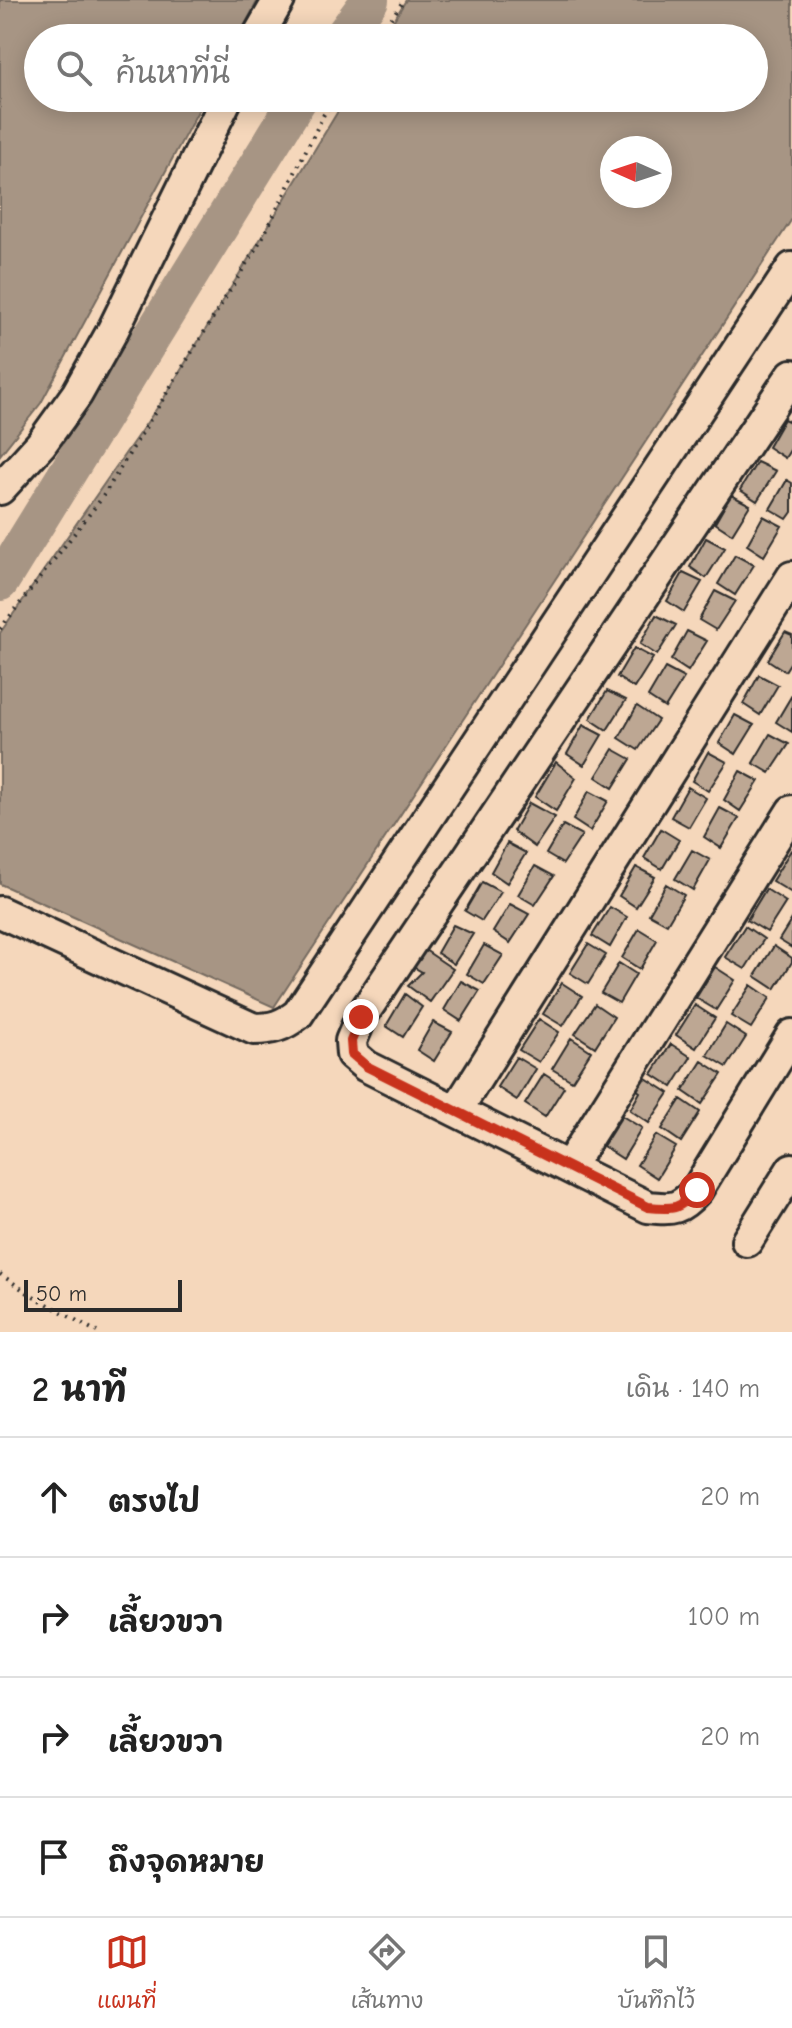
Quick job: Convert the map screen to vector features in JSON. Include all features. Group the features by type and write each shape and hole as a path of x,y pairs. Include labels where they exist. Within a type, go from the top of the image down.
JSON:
{"street":[{"path":"265,24 279,0"},
{"path":"0,489 41,444 77,394 113,330 220,112"},
{"path":"0,912 254,1029 271,1029 298,1014 792,268"},
{"path":"792,375 354,1031 352,1054 366,1066 648,1207 666,1209 683,1206 697,1190 792,1035"},
{"path":"456,1111 792,577"},
{"path":"569,1167 792,811"},
{"path":"747,1241 792,1169"}],"path":[{"path":"387,24 404,0"},
{"path":"0,629 102,498 264,235 326,112"},
{"path":"0,1274 97,1332"}],"shaded area":[{"path":"0,0 258,0 245,24 24,24 24,112 197,112 41,403 0,455"},
{"path":"406,0 792,0 792,219 274,1007 0,884 0,633 164,398 338,112 768,112 768,24 391,24"}],"building":[{"path":"784,419 792,423 792,447 785,458 768,447"},
{"path":"757,462 776,471 757,501 740,490"},
{"path":"787,480 792,483 792,512 787,519 770,509"},
{"path":"731,495 750,505 732,534 715,523"},
{"path":"763,516 782,526 764,556 747,545"},
{"path":"706,538 725,548 706,578 690,567"},
{"path":"735,555 754,565 735,595 718,584"},
{"path":"683,573 702,582 684,612 667,601"},
{"path":"715,591 735,601 716,630 699,620"},
{"path":"656,615 676,625 657,655 640,644"},
{"path":"687,631 707,641 688,671 671,660"},
{"path":"785,632 792,635 792,660 785,671 768,660"},
{"path":"634,648 653,658 634,688 617,677"},
{"path":"665,668 684,678 665,708 648,697"},
{"path":"759,675 778,685 760,715 743,704"},
{"path":"607,691 626,700 607,730 590,719"},
{"path":"792,695 792,732 776,722"},
{"path":"637,706 658,720 638,750 619,738"},
{"path":"735,715 754,725 736,754 719,743"},
{"path":"583,725 602,735 584,765 567,754"},
{"path":"770,734 789,744 770,773 753,763"},
{"path":"613,749 631,759 613,788 596,777"},
{"path":"708,752 727,762 708,791 692,781"},
{"path":"556,762 576,778 556,811 535,797"},
{"path":"740,771 759,781 740,811 724,800"},
{"path":"688,787 706,798 689,827 671,817"},
{"path":"589,791 608,801 590,831 573,820"},
{"path":"529,803 555,817 535,847 513,831"},
{"path":"720,808 739,818 721,848 704,837"},
{"path":"563,825 582,835 563,864 546,854"},
{"path":"661,829 679,840 662,869 644,858"},
{"path":"507,843 526,853 507,883 491,872"},
{"path":"692,850 710,860 693,890 675,879"},
{"path":"792,851 792,893 772,881"},
{"path":"535,866 554,876 535,905 518,895"},
{"path":"636,867 655,877 636,907 619,896"},
{"path":"482,882 501,892 482,921 465,911"},
{"path":"666,884 684,895 667,924 649,914"},
{"path":"766,889 786,902 767,932 747,920"},
{"path":"510,904 529,914 510,943 493,932"},
{"path":"610,907 627,917 610,947 592,936"},
{"path":"792,919 792,948 779,940"},
{"path":"453,925 473,934 454,964 437,953"},
{"path":"745,926 764,939 745,969 725,957"},
{"path":"639,929 657,940 640,969 622,958"},
{"path":"588,944 606,955 588,984 570,973"},
{"path":"484,945 503,955 484,984 467,974"},
{"path":"419,946 453,969 430,1002 408,986 422,972 408,964"},
{"path":"774,946 792,958 775,989 755,976"},
{"path":"619,963 636,974 619,1003 601,993"},
{"path":"715,967 735,980 716,1010 696,998"},
{"path":"461,981 480,991 461,1021 444,1010"},
{"path":"562,983 582,996 563,1026 543,1014"},
{"path":"751,985 770,998 751,1028 731,1016"},
{"path":"405,994 422,1007 403,1037 386,1026"},
{"path":"595,1004 614,1017 595,1047 575,1034"},
{"path":"695,1005 715,1018 696,1048 676,1035"},
{"path":"539,1019 559,1032 539,1062 519,1050"},
{"path":"433,1022 452,1032 434,1061 417,1050"},
{"path":"726,1024 746,1037 727,1067 707,1055"},
{"path":"571,1038 591,1051 572,1081 552,1069"},
{"path":"671,1044 691,1057 672,1087 652,1074"},
{"path":"516,1057 536,1069 517,1100 497,1087"},
{"path":"702,1061 722,1074 702,1104 683,1091"},
{"path":"635,1071 669,1093 649,1123 630,1110 640,1092 628,1083"},
{"path":"544,1074 564,1087 545,1117 525,1104"},
{"path":"681,1099 700,1112 681,1142 662,1129"},
{"path":"622,1116 642,1128 623,1159 603,1146"},
{"path":"656,1135 676,1147 657,1178 637,1165"}],"waterway":[{"path":"352,24 370,0"},
{"path":"0,582 290,112"}],"route":[{"path":"361,1017 351,1041 352,1054 366,1066 648,1207 666,1209 683,1206 697,1190"}]}
